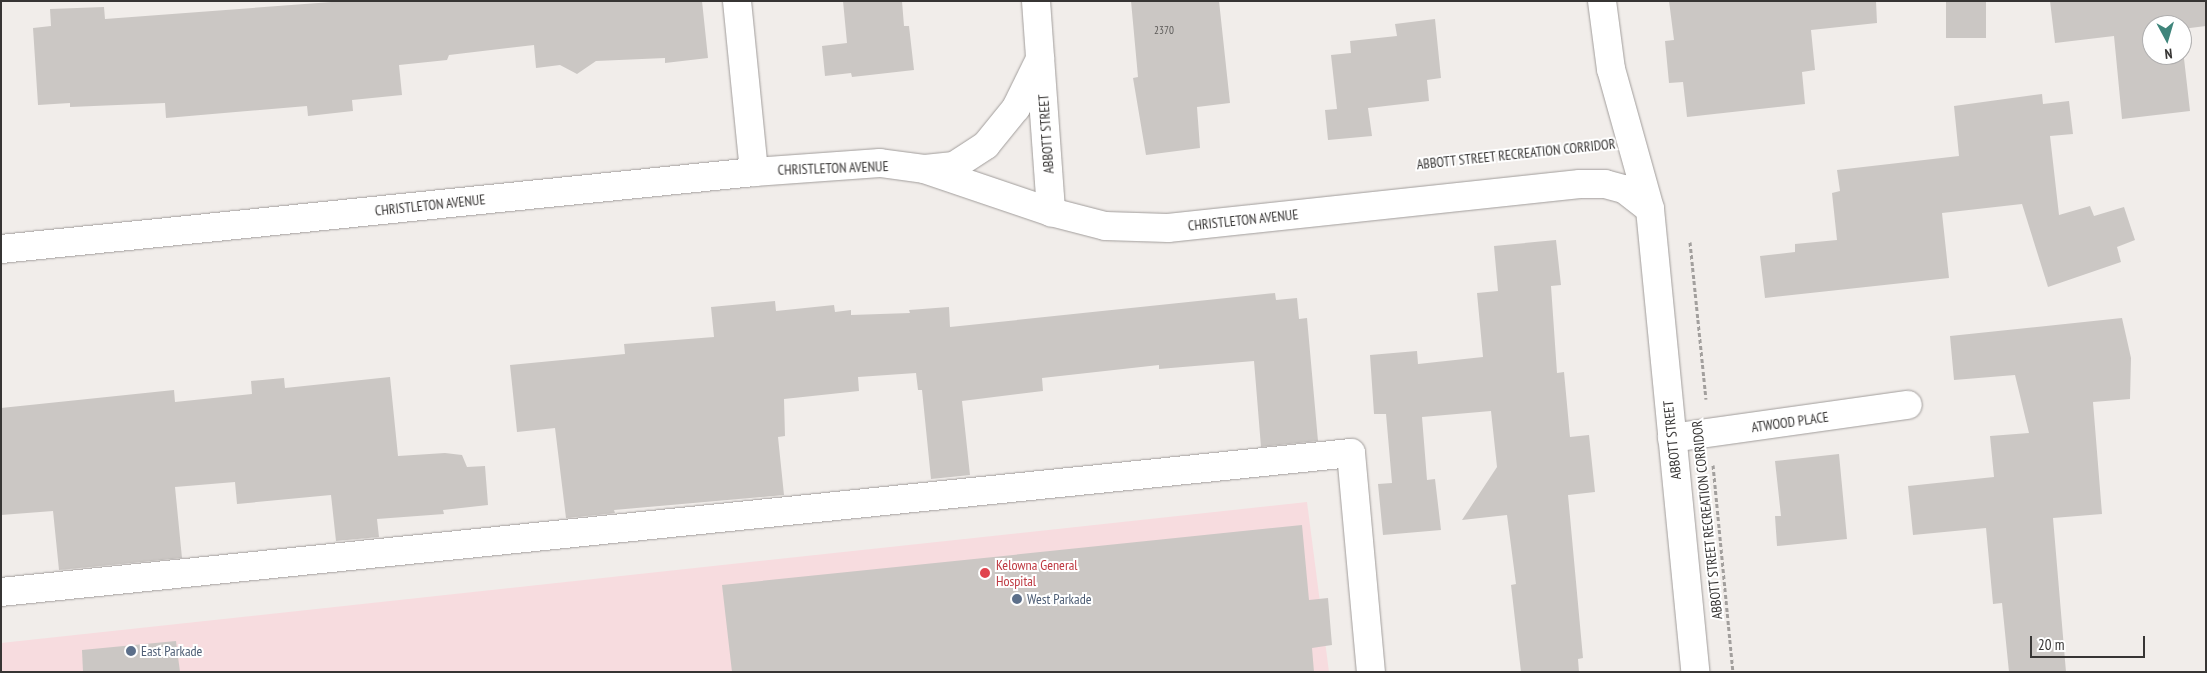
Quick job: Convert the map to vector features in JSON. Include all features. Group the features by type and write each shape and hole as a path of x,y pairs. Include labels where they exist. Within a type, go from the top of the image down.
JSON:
{"street":[{"path":"737,1 754,172"},
{"name":"ABBOTT STREET","path":"1036,1 1042,56 1051,212"},
{"name":"ABBOTT STREET","path":"1602,1 1611,69 1650,209 1695,672"},
{"name":"ABBOTT STREET","path":"924,169 954,166 986,145 1016,108 1042,56"},
{"name":"CHRISTLETON AVENUE","path":"1,249 754,172 880,163 924,169 1051,212 1105,226 1168,228 1523,189 1605,184 1624,189 1650,209"},
{"name":"ATWOOD PLACE","path":"1672,438 1908,405"},
{"path":"1,592 1351,453 1371,672"}],"path":[{"name":"ABBOTT STREET RECREATION CORRIDOR","path":"1690,238 1733,672"}],"shaded area":[{"name":"Kelowna General Hospital","path":"1307,502 1329,672 1,672 1,643"}],"building":[{"path":"345,1 702,1 708,58 665,63 665,58 596,61 577,74 560,65 536,68 534,45 449,55 447,60 399,65 402,95 352,100 353,111 308,116 307,106 166,118 165,103 70,107 70,103 38,105 33,28 51,26 50,9 104,7 105,19"},
{"path":"843,1 902,1 904,26 909,26 914,70 852,77 851,73 825,76 822,46 847,43"},
{"path":"1131,1 1219,1 1230,103 1197,107 1200,148 1146,155 1133,78 1138,77"},
{"path":"1669,1 1876,1 1877,23 1811,30 1815,70 1802,72 1805,104 1687,117 1683,82 1669,83 1665,41 1674,40"},
{"path":"1946,1 1986,1 1986,38 1946,38"},
{"path":"2050,1 2206,1 2206,26 2192,28 2192,15 2142,15 2142,65 2185,65 2190,111 2122,119 2114,36 2055,43"},
{"path":"1435,19 1441,78 1427,80 1429,101 1368,108 1372,136 1328,140 1325,110 1337,109 1331,55 1351,53 1350,41 1397,36 1395,24"},
{"path":"2042,94 2043,104 2069,101 2073,134 2050,136 2059,215 2090,206 2094,216 2124,207 2135,240 2117,247 2121,262 2048,287 2022,204 1942,213 1949,278 1765,298 1760,256 1795,252 1795,244 1837,240 1832,193 1840,191 1837,170 1959,156 1954,106"},
{"path":"1556,240 1561,285 1551,286 1557,373 1564,372 1570,437 1589,435 1595,492 1568,495 1583,658 1578,659 1579,672 1521,672 1511,585 1516,584 1507,515 1462,520 1497,467 1491,411 1422,417 1427,480 1435,479 1441,530 1383,535 1378,484 1392,483 1386,414 1374,414 1370,355 1417,351 1418,364 1483,357 1477,293 1498,291 1494,246"},
{"path":"1275,293 1276,300 1297,298 1299,319 1307,318 1318,441 1261,447 1254,361 1159,369 1159,365 1042,378 1043,391 962,401 970,475 931,479 922,390 918,390 916,373 858,377 859,391 784,399 785,436 778,437 784,495 614,510 615,513 566,518 555,428 517,432 510,365 625,354 624,344 714,337 711,307 775,301 776,311 834,305 835,312 851,310 851,315 910,313 909,310 949,307 950,327"},
{"path":"2122,318 2131,358 2130,399 2093,402 2102,514 2053,518 2066,672 2009,672 2002,603 1993,604 1986,528 1913,535 1908,486 1994,477 1990,436 2029,433 2015,375 1954,380 1950,336"},
{"path":"390,377 398,456 445,453 462,455 467,467 485,466 488,505 443,510 444,514 377,519 379,537 336,541 331,495 237,504 235,482 175,487 182,558 59,570 53,511 1,515 1,408 174,390 175,402 252,394 251,381 284,378 285,388"},
{"path":"1839,454 1847,539 1777,546 1775,516 1781,516 1775,461"},
{"name":"West Parkade","path":"1302,525 1309,600 1328,598 1332,645 1312,648 1314,672 732,672 722,585"},
{"path":"176,641 180,672 83,672 82,650"}],"place":[{"name":"Kelowna General Hospital","path":"985,573"},
{"name":"West Parkade","path":"1017,599"},
{"name":"East Parkade","path":"131,651"}]}
